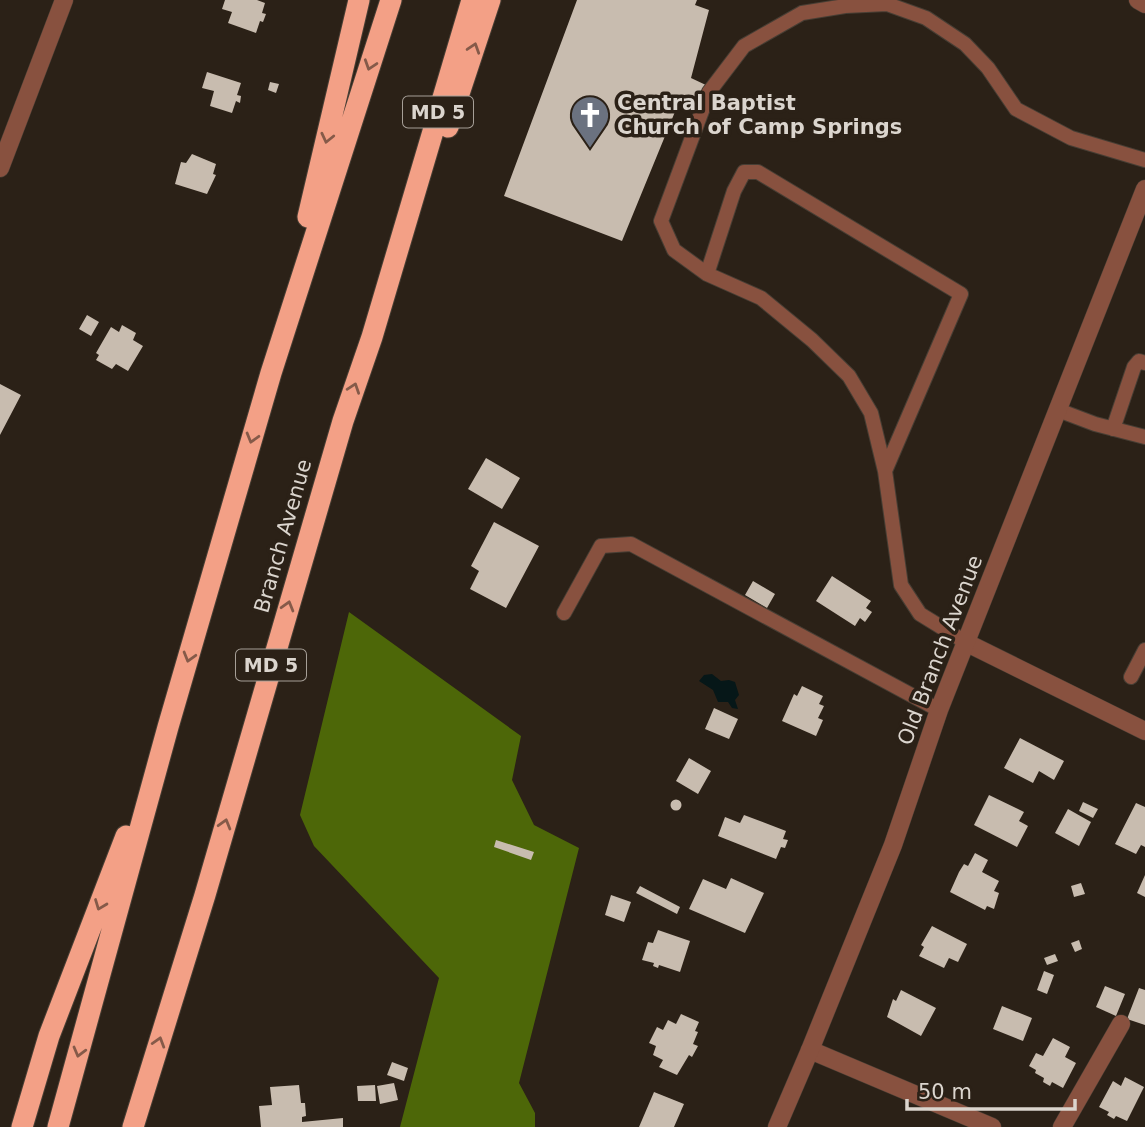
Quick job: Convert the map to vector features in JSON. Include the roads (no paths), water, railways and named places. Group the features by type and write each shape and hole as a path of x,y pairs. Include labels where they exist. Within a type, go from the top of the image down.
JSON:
{"highway":[{"path":"271,373 359,0"},
{"path":"58,1127 168,727 271,373 391,0"},
{"name":"Branch Avenue","path":"135,1120 205,895 343,421 372,337 472,0"},
{"path":"405,224 426,194 490,0"},
{"path":"22,1127 49,1036 168,727"}],"street":[{"path":"0,168 64,0"},
{"path":"1138,0 1145,4"},
{"name":"Old Branch Avenue","path":"776,1127 810,1050 892,845 939,710 1145,190"},
{"path":"967,643 1145,731"},
{"path":"1062,1127 1121,1024"},
{"path":"810,1050 992,1127"}],"lane":[{"path":"967,643 920,614 901,585 885,471 871,413 849,376 812,340 761,298 707,274 674,250 661,221 709,92 744,46 802,13 845,6 887,5 926,18 965,44 988,68 1016,109 1071,138 1145,160"},
{"path":"707,274 734,191 744,172 758,172 961,294 885,471"},
{"path":"1113,429 1134,367 1139,361 1145,363"},
{"path":"1058,410 1145,437"},
{"path":"564,613 601,546 631,544 939,710"},
{"path":"1131,677 1145,650"}],"place":[{"name":"Central Baptist Church of Camp Springs","path":"590,149"}]}
